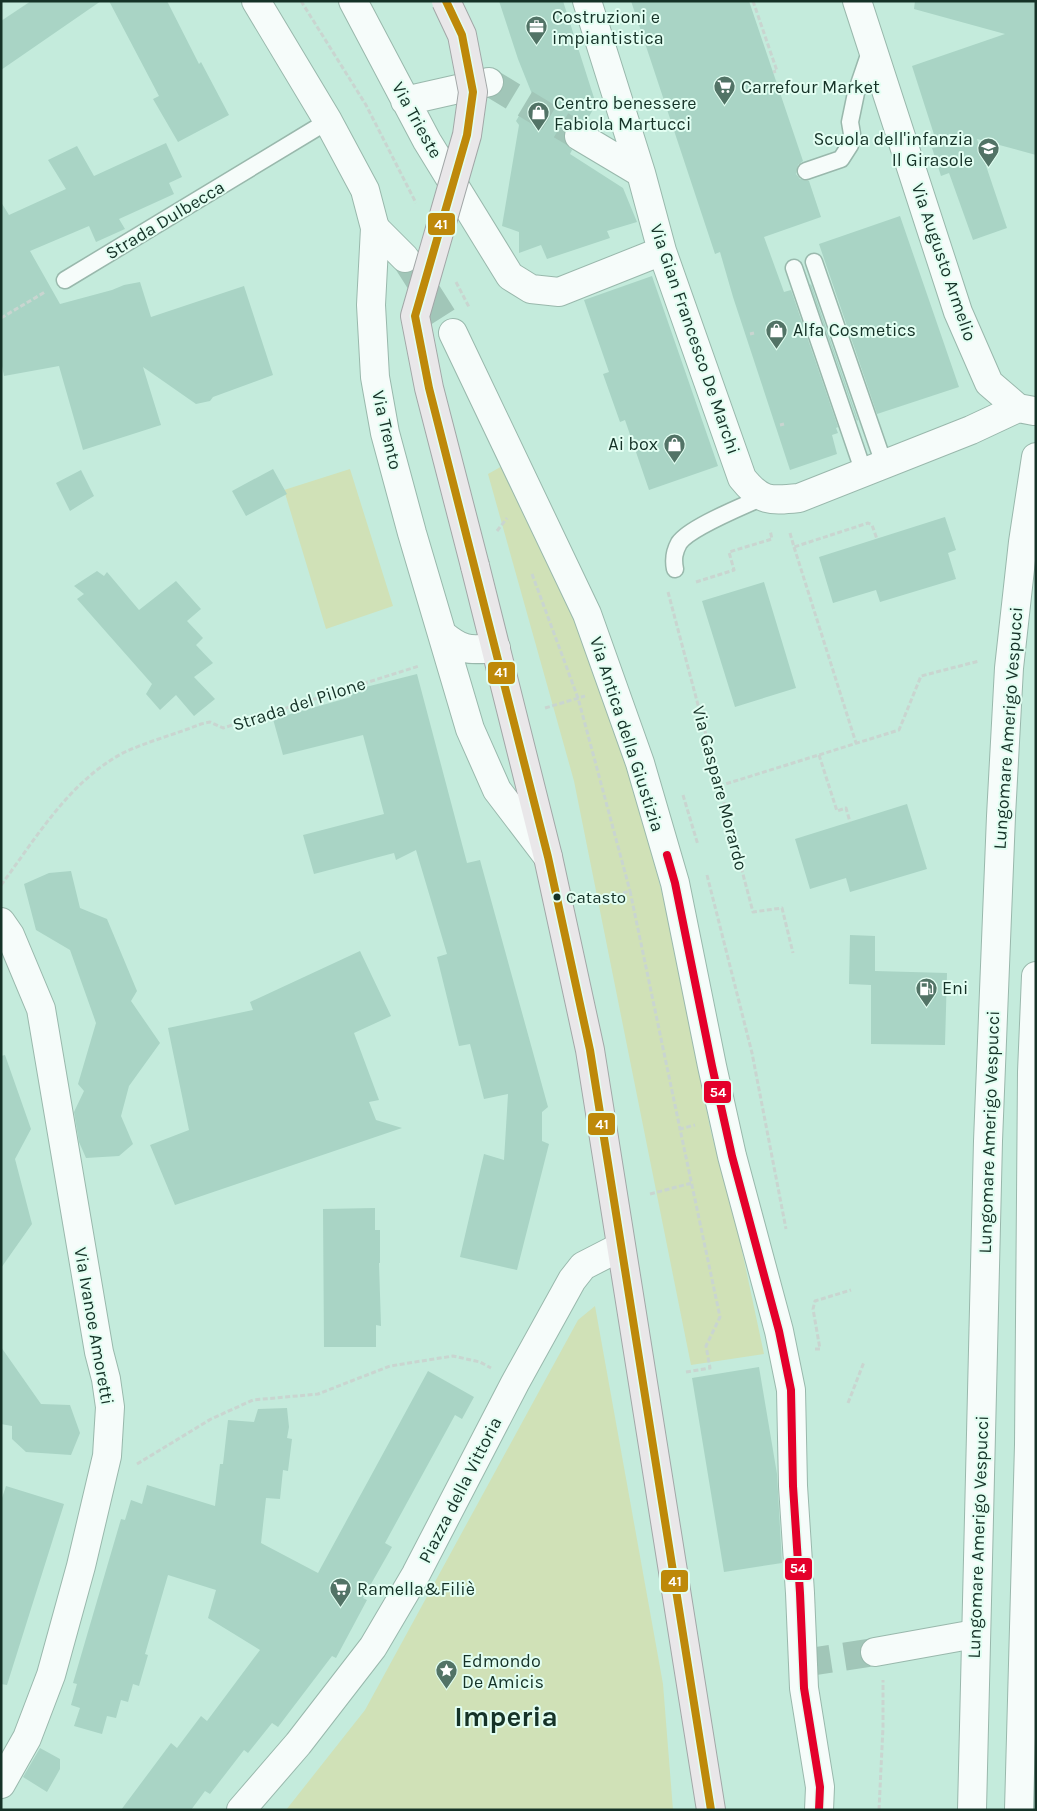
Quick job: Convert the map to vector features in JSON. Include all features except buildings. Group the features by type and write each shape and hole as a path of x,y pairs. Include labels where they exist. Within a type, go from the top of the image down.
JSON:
{"main road":[{"path":"446,1 462,35 473,92 467,135 415,316 429,388 548,857 590,1050 711,1810"}],"street":[{"name":"Via Trento","path":"256,1 328,121 365,190 375,228 371,305 375,377 385,433 470,729 497,790 548,857"},
{"name":"Via Trieste","path":"353,1 427,141 510,276 531,289 560,292 662,251"},
{"name":"Via Gian Francesco De Marchi","path":"587,1 641,173 662,251 742,478 751,489 763,498"},
{"name":"Via Augusto Armelio","path":"857,1 958,312 989,383 1027,410"},
{"path":"405,101 489,82"},
{"path":"579,136 641,173"},
{"path":"375,228 405,258"},
{"name":"Via Antica della Giustizia","path":"453,333 587,614 640,763 675,883 732,1156 779,1331 799,1389 792,1486 800,1593 804,1688 820,1787 819,1810"},
{"path":"763,498 780,500 799,498 971,430 1027,410"},
{"name":"Lungomare Amerigo Vespucci","path":"972,1810 988,1141 1002,796 1009,668 1023,542 1036,457"},
{"path":"445,645 471,650 496,648"},
{"name":"Via Ivanoe Amoretti","path":"1,922 10,934 40,1009 110,1407 109,1432 101,1480 81,1566 51,1675 27,1738 1,1784"},
{"path":"1019,1810 1031,1570 1032,1072 1036,976"},
{"name":"Piazza della Vittoria","path":"242,1810 298,1744 373,1647 416,1574 515,1383 572,1280 583,1266 620,1247"},
{"path":"879,1651 975,1634"}],"lane":[{"path":"806,171 842,159 850,146 852,134 850,122 856,93 872,47"},
{"name":"Strada Dulbecca","path":"64,280 328,121"},
{"path":"814,262 874,468"},
{"path":"794,268 874,468"},
{"path":"675,569 673,555 680,541 691,532 763,498"}],"path":[{"path":"753,1 777,71 773,72"},
{"path":"1,318 64,280"},
{"path":"722,573 734,570 730,552 772,539 763,498"},
{"path":"502,525 510,515 513,524"},
{"path":"794,547 868,523 872,525 877,539"},
{"path":"790,533 856,743"},
{"path":"530,570 578,698 630,892 720,1317 706,1346 710,1368 686,1372"},
{"name":"Via Gaspare Morardo","path":"668,591 753,912 782,908 793,953"},
{"name":"Strada del Pilone","path":"1,885 68,795 102,767 126,752 201,724 210,722 223,728 445,645"},
{"path":"719,786 900,730 921,676 980,661"},
{"path":"545,708 578,698"},
{"path":"819,755 837,811 846,808 850,822"},
{"path":"594,901 630,892"},
{"path":"680,1129 702,1123"},
{"path":"650,1194 692,1183"},
{"path":"816,1301 851,1290"},
{"path":"101,1480 114,1485 122,1473 154,1453 211,1419 253,1400 318,1394 390,1366 453,1356 480,1362"},
{"path":"848,1403 864,1362"},
{"path":"879,1651 883,1727 879,1810"}],"green space":[{"path":"504,465 595,667 627,758 663,897 711,1132 738,1232 764,1354 691,1365 574,781 488,474"},
{"path":"350,469 393,606 326,629 284,490"},
{"path":"595,1306 663,1684 673,1810 286,1810 365,1710 578,1320"}],"tunnel":[{"path":"489,82 579,136"},
{"path":"405,258 453,333"},
{"path":"803,1663 875,1652"}],"transit line":[{"name":"41","path":"446,1 462,35 473,92 467,135 415,316 429,388 548,857 590,1050 711,1810"},
{"name":"54","path":"667,855 675,883 732,1156 779,1331 791,1390 793,1486 804,1688 820,1787 819,1810"}],"place":[{"name":"Costruzioni e impiantistica","path":"536,46"},
{"name":"Carrefour Market","path":"725,106"},
{"name":"Centro benessere Fabiola Martucci","path":"538,132"},
{"name":"Scuola dell'infanzia Il Girasole","path":"989,168"},
{"name":"Alfa Cosmetics","path":"777,349"},
{"name":"Ai box","path":"674,463"},
{"name":"Catasto","path":"557,897"},
{"name":"Eni","path":"926,1007"},
{"name":"Ramella&Filiè","path":"341,1608"},
{"name":"Edmondo De Amicis","path":"446,1690"}],"district":[{"name":"Imperia","path":"506,1716"}]}
